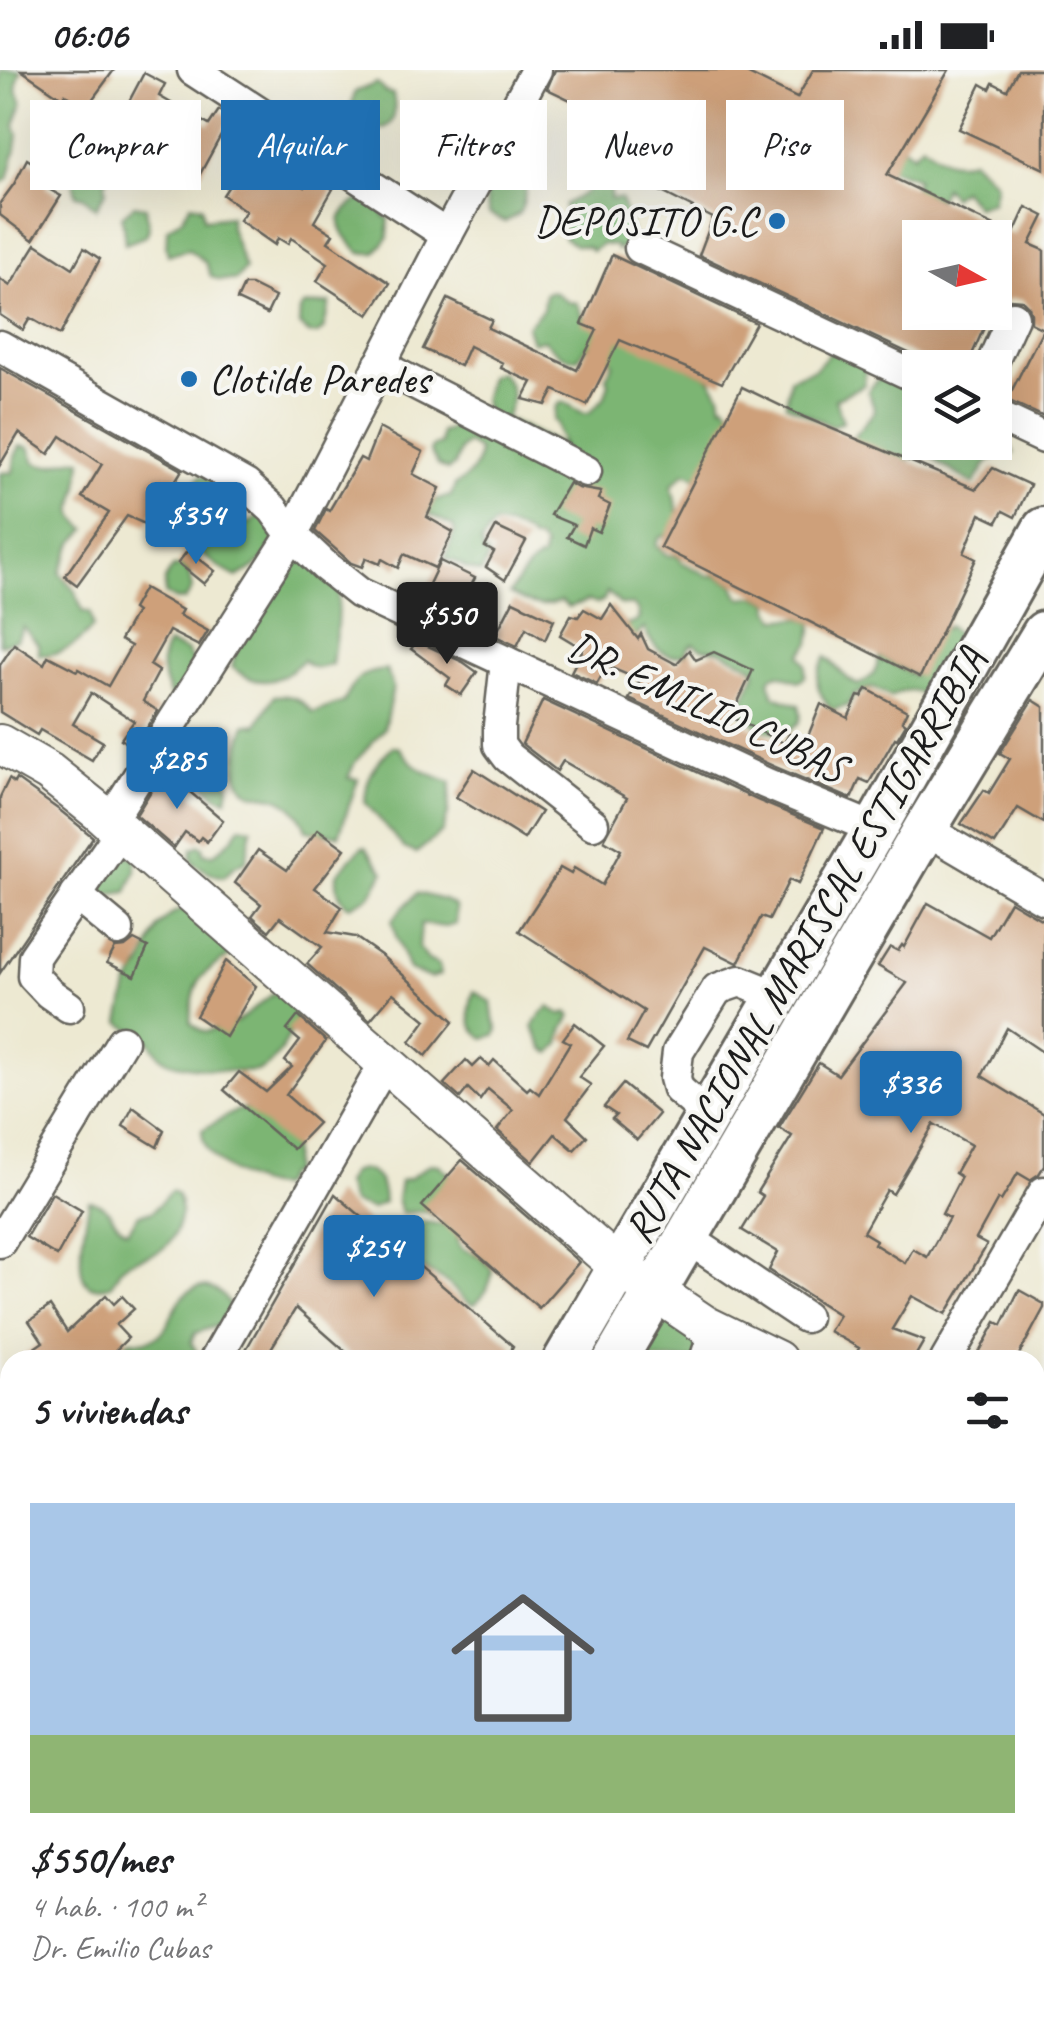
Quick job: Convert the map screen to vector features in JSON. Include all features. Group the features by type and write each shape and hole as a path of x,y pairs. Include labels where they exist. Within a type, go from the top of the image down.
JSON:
{"highway":[{"name":"RUTA NACIONAL MARISCAL ESTIGARRIBIA","path":"570,1350 1044,529"},
{"name":"RUTA NACIONAL MARISCAL ESTIGARRIBIA","path":"621,1350 924,830 1044,633"}],"main road":[{"path":"0,744 48,772 116,826 710,1345"}],"street":[{"path":"193,70 447,236"},
{"path":"68,1006 33,976 34,957 76,895 292,535 527,74"},
{"path":"640,248 902,371"},
{"path":"998,350 1013,317"},
{"name":"DR. EMILIO CUBAS","path":"0,346 246,486 273,509 292,535 359,593 765,783 874,829"},
{"path":"380,366 586,471"},
{"path":"1012,422 1044,438"},
{"path":"506,662 499,745 508,757 593,824"},
{"path":"924,830 1044,899"},
{"path":"76,895 118,930"},
{"path":"708,1115 678,1089 674,1078 678,1052 717,989 740,980 777,996"},
{"path":"0,1242 122,1041"},
{"path":"221,1350 385,1063"},
{"path":"952,1350 1044,1192"},
{"path":"686,1238 805,1318"}],"green space":[{"path":"0,70 21,70 16,87 22,103 8,179 0,184"},
{"path":"377,83 393,94 394,114 388,126 380,128 380,100 353,100 355,92"},
{"path":"900,144 913,154 922,144 945,160 972,160 996,183 992,202 976,206 962,189 952,197 944,187 939,199 913,190 917,178 882,166"},
{"path":"75,190 106,190 96,208 76,195"},
{"path":"487,190 526,190 519,213 505,222 489,214"},
{"path":"611,190 610,199 621,199 631,245 617,250 616,246 602,244 592,251 564,238 565,204 587,192"},
{"path":"363,197 379,204 389,218 388,238 375,253 360,253 340,224 345,211"},
{"path":"191,204 202,206 204,219 230,216 245,269 236,280 211,276 205,262 188,249 168,255 168,228 182,218"},
{"path":"134,205 146,207 149,228 146,236 125,244 122,216"},
{"path":"553,291 568,302 577,303 584,318 591,322 709,377 722,405 730,410 731,418 700,479 686,472 673,484 680,524 659,538 656,546 709,576 733,584 740,598 757,596 770,602 777,619 802,618 813,623 810,643 800,655 806,665 805,677 798,681 779,674 769,681 774,696 799,705 800,720 788,731 768,730 744,715 743,700 756,672 753,667 719,650 693,643 686,653 666,654 655,646 644,628 633,640 624,626 636,622 638,611 633,605 621,605 607,592 597,604 588,601 568,607 561,601 535,605 509,594 527,569 542,557 544,547 519,530 494,524 481,543 488,558 481,573 445,559 455,531 453,526 428,514 434,500 451,496 455,485 472,471 478,450 467,443 460,449 454,466 447,470 438,465 430,451 440,444 441,432 486,407 483,401 489,376 499,372 510,387 511,400 505,418 564,446 554,421 556,407 561,402 589,413 604,398 609,383 606,377 613,364 602,351 587,346 578,358 573,358 559,354 544,340 532,342 527,326 543,309 545,293"},
{"path":"330,303 323,330 316,335 299,325 303,306"},
{"path":"839,343 867,353 864,385 835,399 843,421 832,426 786,404 790,378 815,369"},
{"path":"882,375 902,375 902,460 908,460 886,475 842,450 875,411 868,391"},
{"path":"20,446 29,447 35,462 41,464 82,460 74,514 87,529 72,545 60,573 75,591 83,612 90,612 93,627 69,648 47,655 39,655 39,645 23,627 17,639 0,645 0,473 13,472"},
{"path":"936,460 989,460 974,484"},
{"path":"200,476 236,480 238,496 230,522 239,525 252,522 257,516 269,517 278,539 260,562 237,577 208,559 185,536 191,489"},
{"path":"291,546 340,573 332,664 316,668 303,660 269,681 251,679 232,667 236,649"},
{"path":"173,567 184,567 189,574 192,589 185,600 165,594 165,580"},
{"path":"948,626 960,637 927,697 909,690 891,697 872,687 854,695 847,706 832,710 822,697 818,678 826,657 858,685 873,674 879,656 914,676 936,630"},
{"path":"168,644 186,651 196,665 177,709 162,669"},
{"path":"386,670 393,687 384,729 355,762 348,778 358,779 339,835 306,830 290,805 242,786 237,760 246,724 257,725 274,696 296,698 313,713 344,702 355,682 364,675"},
{"path":"184,735 222,736 227,745 227,799 193,775 181,757"},
{"path":"393,746 422,770 451,782 442,832 416,853 404,848 365,802 372,771"},
{"path":"240,826 252,828 246,861 224,877 193,862 192,849 200,845 204,854 214,854"},
{"path":"366,847 384,872 370,896 350,906 339,893 337,874"},
{"path":"105,849 136,858 136,871 127,892 105,895 90,886"},
{"path":"417,893 455,906 456,924 421,924 419,948 428,960 439,965 440,975 430,978 409,970 392,920"},
{"path":"185,908 236,952 201,979 190,1022 206,1032 237,1022 274,993 287,996 297,1005 296,1020 286,1042 264,1068 228,1071 167,1061 146,1038 120,1022 128,986 143,964 158,927"},
{"path":"474,991 491,1002 498,1030 495,1035 484,1038 471,1023"},
{"path":"549,1007 571,1016 560,1044 551,1053 544,1049 533,1027"},
{"path":"250,1108 293,1138 292,1172 280,1187 243,1178 219,1162 204,1141 202,1130 238,1110"},
{"path":"430,1164 439,1165 451,1175 454,1214 434,1217 426,1211 401,1213 397,1199 400,1181"},
{"path":"360,1169 376,1176 382,1190 384,1202 371,1209 352,1203 345,1184 351,1173"},
{"path":"171,1191 177,1194 180,1211 177,1229 167,1244 126,1264 110,1285 95,1287 86,1282 81,1258 89,1201 103,1206 128,1231 139,1214 152,1212"},
{"path":"419,1221 456,1231 462,1248 481,1258 492,1270 487,1290 473,1305 410,1256 405,1235"},
{"path":"198,1287 209,1288 218,1292 230,1308 220,1325 195,1333 191,1343 195,1350 125,1350 131,1340 146,1340 164,1330 187,1293"},
{"path":"677,1316 730,1350 630,1350 647,1319"}],"building":[{"path":"21,70 114,70 92,100 74,100 65,94 62,98"},
{"name":"DEPOSITO G.C","path":"555,70 740,70 797,98 813,70 949,70 887,175 982,220 902,220 902,330 983,330 974,350 902,350 699,255 713,218 658,190 706,190 706,100 570,100 547,89"},
{"path":"1018,70 1044,70 1044,169 959,129 981,84 990,89 993,83 1007,90"},
{"path":"144,73 165,84 159,96 166,100 130,100"},
{"path":"219,110 221,135 201,172 201,120 209,125"},
{"path":"27,159 30,190 50,190 61,196 33,240 0,215 0,203"},
{"path":"226,190 332,190 314,222 333,234 328,242 390,283 369,315 317,281 328,263 291,238 288,244 278,238 275,245 239,220 246,211 223,195"},
{"name":"DEPOSITO G.C","path":"1026,207 1044,216 1030,244 1044,250 1044,417 1012,402 1012,390 1043,329 1031,323 1029,307 1022,300 1012,299 1012,235"},
{"path":"36,244 73,268 84,248 100,259 60,335 30,318 23,330 0,315 0,279 10,286"},
{"path":"612,255 756,323 722,383 620,340 587,405 554,390 546,405 523,399 532,382 501,368 503,363 469,346 460,366 423,349 448,299 492,320 488,328 577,370 597,330 582,324"},
{"path":"244,285 275,297 267,314 237,300"},
{"path":"0,368 182,470 174,483 187,492 176,506 161,495 147,525 127,516 77,585 65,576 109,513 82,497 102,464 61,436 49,454 19,433 0,465"},
{"path":"742,387 976,489 993,468 1030,485 1015,517 1003,511 997,522 980,514 964,553 976,559 920,677 660,547"},
{"path":"379,428 423,452 413,474 440,488 427,517 453,532 435,568 404,554 398,568 382,559 380,564 366,558 362,567 351,563 315,531 360,458 366,461"},
{"path":"569,483 601,492 598,499 610,505 599,532 590,528 584,545 567,537 574,525 550,515"},
{"path":"496,527 526,541 505,580 486,567 494,552 485,547"},
{"path":"188,550 215,571 204,584 178,563"},
{"path":"440,561 475,578 455,616 421,601"},
{"path":"144,588 208,631 199,646 169,631 150,665 159,671 143,701 158,711 134,748 121,739 134,721 91,693 73,724 103,742 92,760 40,730 37,735 0,712 0,665 14,644 44,664 48,656 108,686 131,646 120,640"},
{"path":"513,601 554,620 545,640 526,628 517,646 495,636"},
{"path":"611,605 638,639 641,634 648,649 676,664 689,650 696,660 714,652 753,670 731,717 784,743 789,734 806,741 821,704 848,718 858,696 862,697 867,689 907,711 902,721 906,724 869,783 860,779 851,799 629,699 640,680 607,666 597,684 571,672 583,649 560,635 571,615 578,617 584,609 602,619"},
{"path":"417,641 477,672 461,695 446,685 450,678 411,649"},
{"path":"543,700 824,828 798,884 789,880 769,920 761,917 738,963 705,947 646,1051 627,1042 644,1011 519,931 560,868 571,874 574,868 602,885 621,850 604,840 627,798 563,761 557,771 522,744"},
{"path":"1033,700 1044,707 1044,823 1018,808 995,844 961,824 984,790 989,793 1010,759 1000,753"},
{"path":"474,769 541,812 524,839 456,797"},
{"path":"164,770 223,820 207,842 185,832 174,848 136,815"},
{"path":"9,779 14,783 16,779 93,837 0,973 0,797"},
{"path":"318,829 345,849 315,888 342,907 327,932 355,937 454,1021 426,1056 410,1042 426,1020 393,993 370,1020 307,964 322,947 280,917 269,931 252,916 261,904 235,883 258,850 287,870"},
{"path":"1010,901 1044,921 1044,1053 1007,1028 982,1076 1044,1114 1044,1166 1030,1180 1018,1173 1001,1201 998,1199 976,1239 987,1245 946,1314 912,1296 892,1329 924,1341 919,1350 858,1350 829,1331 839,1315 769,1270 778,1252 742,1230 763,1196 757,1192 792,1136 779,1128 819,1063 838,1075 907,983 878,966 890,947 898,951 904,947 928,903 989,937","holes":["934,1124 971,1145 955,1173 961,1177 942,1214 949,1218 927,1257 913,1249 905,1263 874,1244 876,1240 863,1232 887,1190 893,1194"]},
{"path":"134,940 148,947 135,976 107,963 115,948"},
{"path":"226,961 256,986 226,1037 196,1016"},
{"path":"298,1016 326,1041 286,1095 318,1123 293,1149 224,1090 239,1072 266,1092 292,1067 285,1061 300,1041 287,1030"},
{"path":"575,1023 604,1046 579,1077 591,1085 567,1117 587,1136 574,1150 555,1134 533,1162 497,1130 513,1110 488,1089 480,1100 468,1088 460,1098 444,1084 466,1060 473,1067 481,1059 489,1066 494,1060 527,1090 530,1087 539,1094 570,1043 563,1039"},
{"path":"623,1084 659,1114 637,1140 604,1107"},
{"path":"133,1107 164,1130 157,1147 123,1126"},
{"path":"462,1160 579,1262 539,1308 422,1206"},
{"path":"52,1193 82,1211 57,1256 26,1237"},
{"path":"335,1194 513,1346 511,1350 344,1350 296,1308 270,1350 246,1350"},
{"path":"1019,1290 1044,1304 1021,1350 981,1350 996,1322 1002,1325"},
{"path":"106,1295 114,1304 122,1296 134,1309 116,1325 128,1338 116,1350 31,1350 43,1342 29,1321 50,1306 67,1332"}],"place":[{"name":"DEPOSITO G.C","path":"777,221"},
{"name":"Clotilde Paredes","path":"189,379"}]}
